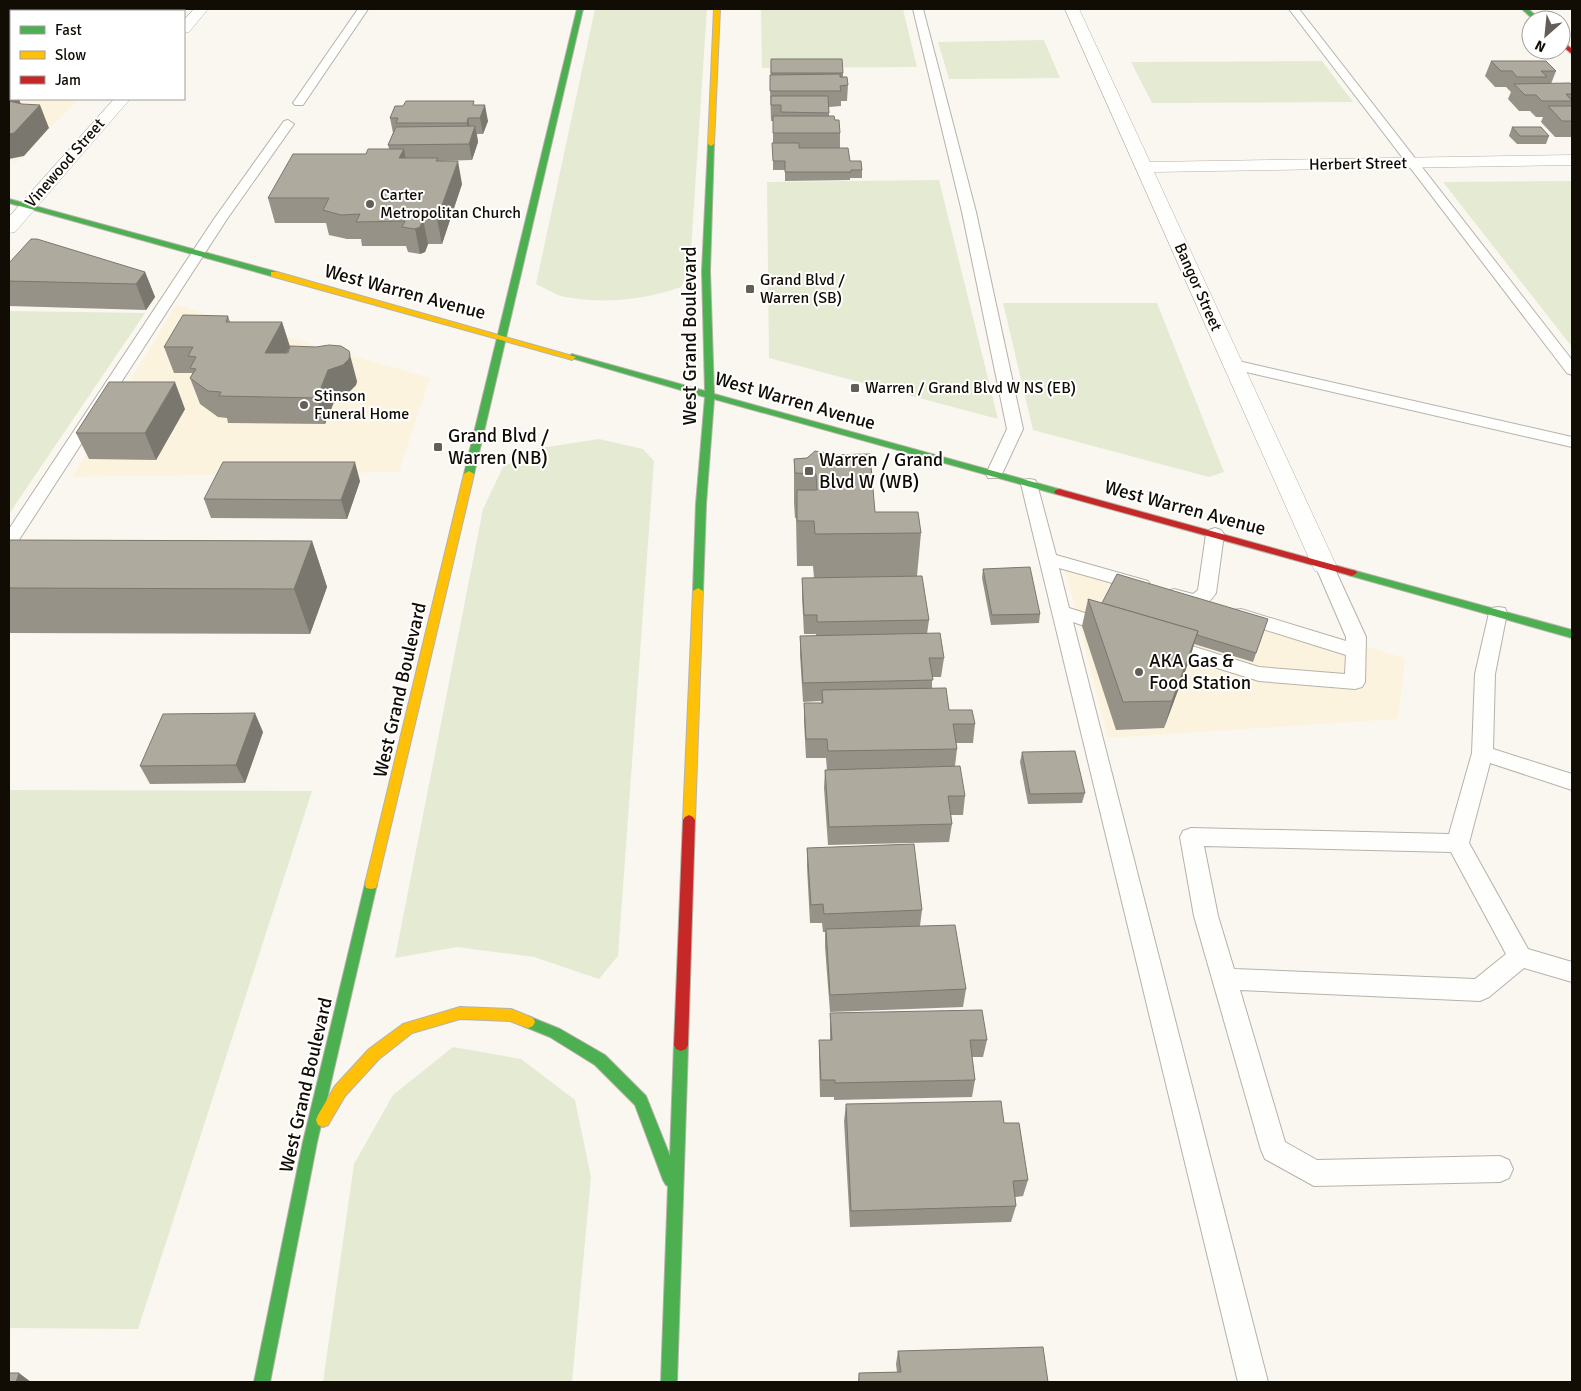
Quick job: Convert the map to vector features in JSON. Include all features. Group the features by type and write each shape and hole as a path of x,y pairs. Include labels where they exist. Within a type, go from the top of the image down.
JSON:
{"main road":[{"name":"West Grand Boulevard","path":"262,1382 310,1142 580,9"},
{"name":"West Grand Boulevard","path":"669,1382 701,504 710,395 706,271 717,9"},
{"name":"West Warren Avenue","path":"9,201 1572,634"},
{"path":"310,1142 340,1091 374,1054 408,1028 460,1013 511,1015 555,1033 600,1060 641,1101 676,1193"}],"street":[{"path":"185,28 201,9"},
{"name":"Bangor Street","path":"1072,9 1324,565"},
{"name":"Vinewood Street","path":"9,228 121,100"},
{"name":"Herbert Street","path":"1144,167 1572,160"}],"lane":[{"path":"299,103 363,9"},
{"path":"918,9 969,212 1015,429 994,474"},
{"path":"1294,9 1572,370"},
{"path":"9,542 200,254 221,219 288,124"},
{"path":"1234,365 1572,442"},
{"path":"1029,484 1253,1382"},
{"path":"1194,604 1206,593 1214,534"},
{"path":"1049,559 1261,625 1355,651"},
{"path":"1150,640 1178,644 1246,665 1259,674 1355,682 1356,637 1324,565"},
{"path":"1062,612 1112,625"},
{"path":"1498,613 1485,674 1482,753 1458,843 1520,957 1572,972"},
{"path":"1482,753 1572,782"},
{"path":"1458,843 1190,837 1206,916 1274,1150 1314,1173 1500,1170"},
{"path":"1225,979 1480,990 1520,957"}],"shaded area":[{"path":"9,81 10,100 77,100 17,162 9,160"},
{"path":"176,305 430,378 399,472 72,477"},
{"path":"1062,557 1405,658 1398,719 1108,738"}],"green space":[{"path":"595,9 707,9 690,265 681,287 638,298 609,300 579,299 561,296 536,284"},
{"path":"761,9 903,9 917,67 762,68"},
{"path":"1044,40 1060,78 949,79 938,42"},
{"path":"1322,61 1353,102 1152,103 1131,62"},
{"path":"939,180 998,419 769,358 767,182"},
{"path":"1572,181 1572,347 1443,182"},
{"path":"1003,303 1157,303 1224,472 1209,477 1033,430"},
{"path":"9,311 145,313 9,514"},
{"path":"599,439 643,449 654,461 618,956 599,979 534,957 457,947 395,958 483,509 503,467 534,449"},
{"path":"9,790 312,791 138,1329 9,1328"},
{"path":"453,1047 521,1059 575,1100 591,1177 572,1382 323,1382 354,1164 393,1095"}],"building":[{"path":"771,59 842,59 843,73 771,73"},
{"path":"1491,61 1546,61 1556,71 1541,71 1547,77 1517,77 1512,71 1501,71"},
{"path":"840,74 840,77 847,77 848,85 840,86 841,91 770,91 770,75"},
{"path":"1570,83 1572,85 1572,94 1566,94 1572,101 1542,101 1536,95 1525,95 1514,84"},
{"path":"771,96 828,96 829,113 781,112 781,105 771,105"},
{"path":"9,101 40,105 14,133 9,134"},
{"path":"406,101 474,101 473,105 485,105 480,118 468,118 467,123 396,123 398,118 390,118 395,106 403,106"},
{"path":"1548,106 1572,106 1572,121 1562,121"},
{"path":"773,116 834,116 835,120 839,120 840,133 773,133"},
{"path":"475,126 469,144 388,145 396,127"},
{"path":"1512,127 1541,127 1549,136 1520,136"},
{"path":"772,143 799,143 799,148 848,148 850,161 861,161 862,170 851,170 851,172 785,172 785,161 773,161"},
{"path":"368,149 404,149 399,158 438,158 436,161 458,161 437,219 423,219 420,227 415,229 402,227 405,221 356,222 360,214 341,215 323,210 329,198 268,198 293,154 366,154"},
{"path":"31,239 37,239 145,272 136,284 9,281 9,263"},
{"path":"183,315 228,316 226,322 282,322 265,353 288,353 290,346 316,347 329,345 341,346 349,351 349,359 343,365 328,370 317,398 219,396 221,392 208,391 190,378 196,369 190,368 196,357 188,356 193,347 164,347"},
{"path":"109,382 175,382 145,433 76,433"},
{"path":"815,451 827,453 827,455 870,454 875,512 918,512 921,533 815,534 814,521 797,521 797,490 817,490 816,474 795,473 794,459 807,458"},
{"path":"223,462 355,462 341,500 204,499"},
{"path":"9,540 312,541 294,589 9,588"},
{"path":"1030,567 1040,614 992,615 983,569"},
{"path":"1117,574 1268,619 1256,653 1197,635 1198,631 1102,603"},
{"path":"922,576 929,620 817,622 817,615 804,615 802,578"},
{"path":"1088,599 1198,631 1172,701 1123,702"},
{"path":"940,633 944,658 929,658 933,680 803,683 800,636"},
{"path":"946,688 949,710 972,710 975,724 953,724 957,749 828,751 827,739 806,739 804,703 823,703 822,690"},
{"path":"255,713 236,765 140,766 163,714"},
{"path":"1075,751 1085,793 1030,794 1022,752"},
{"path":"960,766 965,796 948,796 952,824 829,827 825,770"},
{"path":"914,844 922,910 824,914 823,904 811,905 807,848"},
{"path":"955,925 966,989 830,995 826,929"},
{"path":"982,1010 987,1040 970,1040 975,1080 835,1083 835,1080 821,1080 819,1040 832,1040 830,1013"},
{"path":"1001,1101 1004,1123 1019,1123 1028,1180 1013,1181 1016,1206 851,1211 846,1104"},
{"path":"1043,1347 1048,1382 859,1382 859,1373 901,1372 898,1351"},
{"path":"9,1373 19,1373 16,1382 9,1382"}],"traffic: fast":[{"path":"469,474 580,9"},
{"path":"698,591 701,504 710,395 706,271 711,144"},
{"path":"9,201 274,274"},
{"path":"572,357 1059,492"},
{"path":"1352,573 1572,634"},
{"path":"262,1382 310,1142 371,884"},
{"path":"528,1022 555,1033 600,1060 641,1101 671,1180"},
{"path":"669,1382 681,1045"}],"traffic: slow":[{"path":"711,144 717,9"},
{"path":"274,274 572,357"},
{"path":"371,884 469,474"},
{"path":"689,820 698,591"},
{"path":"323,1120 340,1091 374,1054 408,1028 460,1013 511,1015 528,1022"}],"traffic: jam":[{"path":"1059,492 1352,573"},
{"path":"681,1045 689,820"}],"place":[{"name":"Carter Metropolitan Church","path":"370,204"},
{"name":"Grand Blvd / Warren (SB)","path":"750,289"},
{"name":"Warren / Grand Blvd W NS (EB)","path":"855,388"},
{"name":"Stinson Funeral Home","path":"304,405"},
{"name":"Grand Blvd / Warren (NB)","path":"438,447"},
{"name":"Warren / Grand Blvd W (WB)","path":"809,471"},
{"name":"AKA Gas & Food Station","path":"1139,672"}]}
